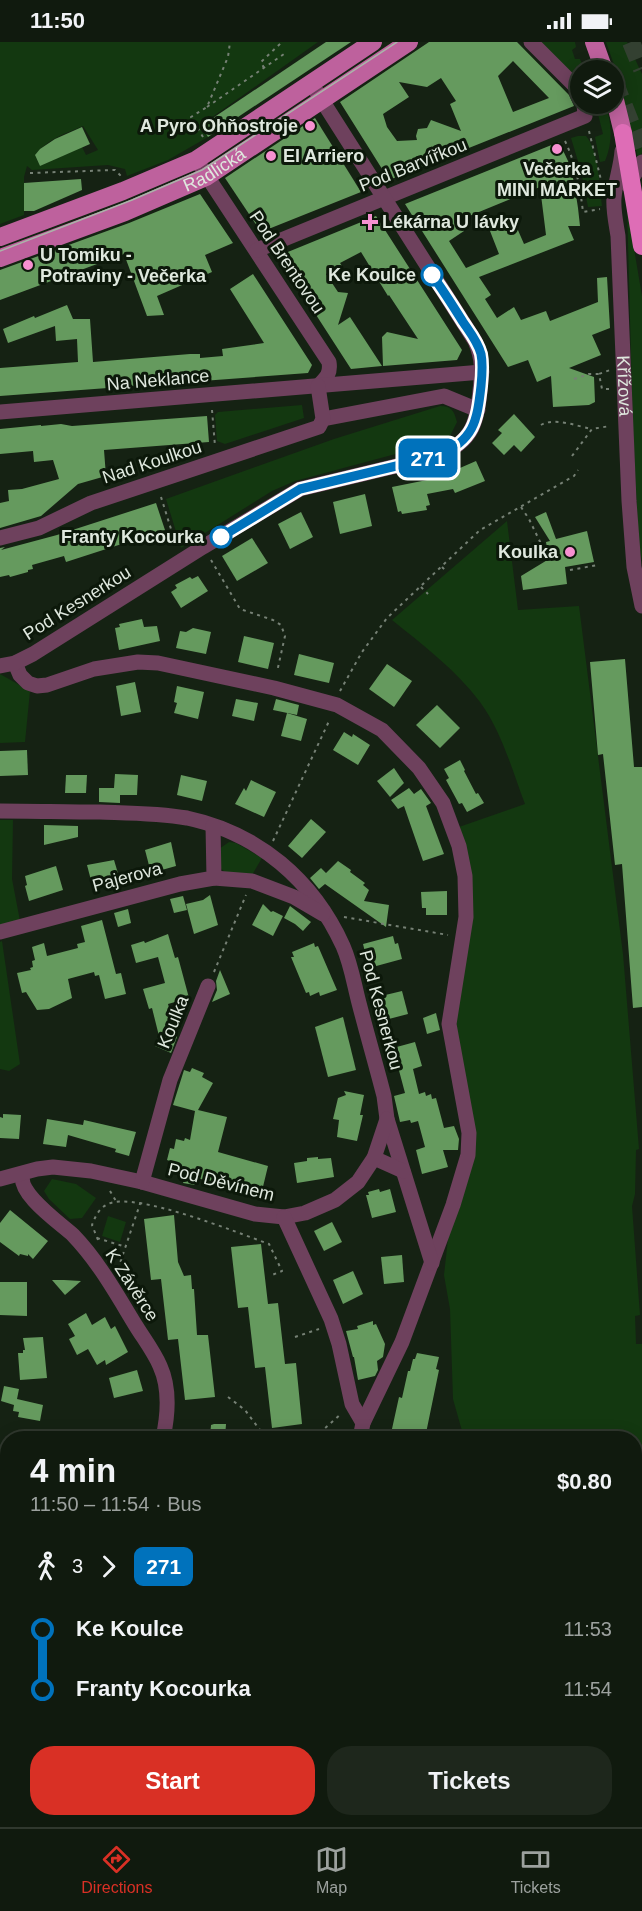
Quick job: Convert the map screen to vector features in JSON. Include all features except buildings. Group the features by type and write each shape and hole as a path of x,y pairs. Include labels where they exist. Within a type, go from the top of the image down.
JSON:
{"highway":[{"path":"622,133 637,181 635,202 642,246"}],"main road":[{"name":"Radlická","path":"0,237 123,191 196,160 373,42"},
{"name":"Radlická","path":"0,258 124,212 206,177 409,42"},
{"path":"594,42 600,60"},
{"name":"Křížová","path":"618,114 622,133"}],"street":[{"path":"531,42 570,81"},
{"path":"311,84 475,341 481,354 482,372"},
{"name":"Pod Barvířkou","path":"256,250 383,198 575,114"},
{"name":"Křížová","path":"622,133 621,165 614,196 614,217 618,236 629,501 634,567 642,606"},
{"name":"Pod Brentovou","path":"196,160 329,362 331,370 318,386"},
{"path":"637,181 642,162"},
{"name":"Křížová","path":"618,236 625,190 637,181"},
{"name":"Na Neklance","path":"0,412 482,372"},
{"name":"Pod Kesnerkou","path":"8,664 33,654 300,489 438,456 449,451 458,445 470,431 477,418 482,372"},
{"path":"318,386 321,423 444,396 478,410"},
{"name":"Nad Koulkou","path":"0,538 39,528 91,503 321,423"},
{"path":"8,664 28,683 37,686 94,669 138,662 173,665 337,705 382,730 419,768 443,803 459,846 465,876 466,917 449,1024 469,1133 468,1155 458,1190 402,1342 362,1431"},
{"name":"Pod Kesnerkou","path":"0,811 152,813 187,818 239,837 267,852 288,868 326,916 343,947 384,1096 387,1119 432,1263"},
{"path":"213,826 214,878 252,881 294,897 326,916"},
{"name":"Pajerova","path":"0,932 180,884 214,878"},
{"name":"Koulka","path":"144,1183 170,1080 208,986"},
{"path":"284,1217 305,1213 334,1200 358,1182 374,1158 387,1119"},
{"path":"374,1158 403,1171"},
{"name":"Pod Děvínem","path":"0,1179 38,1169 68,1168 91,1171 144,1183 255,1214 284,1217 333,1324 352,1404 362,1431"},
{"name":"K Závěrce","path":"23,1173 22,1180 30,1195 73,1236 97,1263 160,1366 167,1408 164,1431"}],"path":[{"path":"207,107 228,57 230,42"},
{"path":"264,68 261,62 282,42"},
{"path":"208,145 191,117 284,54"},
{"path":"585,114 602,187"},
{"path":"563,138 572,156 583,212 606,208"},
{"path":"30,172 115,170 125,180"},
{"path":"574,379 589,374 599,374 614,368"},
{"path":"599,374 602,389 615,389"},
{"path":"212,410 215,449"},
{"path":"541,425 545,422 558,423 592,429 616,425"},
{"path":"572,456 592,429"},
{"path":"267,852 337,705 339,694 362,652 387,618 480,530 574,476 578,470"},
{"path":"160,496 178,552"},
{"path":"520,506 530,519 544,550"},
{"path":"203,548 240,609 273,620 281,625 285,632 274,688"},
{"path":"570,570 598,564"},
{"path":"442,567 447,572"},
{"path":"421,587 428,594"},
{"name":"Koulka","path":"208,986 252,881"},
{"path":"326,916 360,919 463,938"},
{"path":"114,1266 117,1271 140,1203 144,1183"},
{"path":"87,1229 92,1226 96,1214 106,1204 116,1201 140,1203 172,1210 269,1244 282,1271 272,1275"},
{"path":"92,1226 100,1243"},
{"path":"97,1238 126,1247"},
{"path":"295,1337 333,1324"},
{"path":"228,1397 245,1410 261,1431"},
{"path":"322,1431 328,1426"}],"green space":[{"path":"0,42 318,42 201,125 208,137 168,160 127,176 125,169 108,165 32,170 27,166 24,177 24,215 0,224","holes":["83,126 98,150 86,155 82,147 40,166 35,155 51,141"]},
{"path":"537,42 575,42 576,47 572,50 575,59 580,60 570,60 570,72"},
{"path":"606,42 627,42 642,74 642,153 638,158 624,101 624,60 612,60"},
{"path":"598,114 608,114 610,125 608,154 605,161 600,162 595,137 603,134"},
{"path":"586,136 593,150 598,169 602,206 588,207 581,171 571,138"},
{"path":"627,207 642,296 642,561 639,547 633,429"},
{"path":"302,405 304,418 225,444 217,441 215,415 218,412"},
{"path":"440,406 452,410 457,422 451,434 444,441 295,481 272,491 181,548 166,499 334,439"},
{"path":"507,521 518,610 579,606 623,954 639,1149 636,1150 635,1194 632,1206 640,1315 635,1316 636,1344 642,1344 642,1431 462,1431 453,1399 450,1309 444,1275 450,1221 469,1172 456,1021 470,934 459,827 525,804 500,738 480,702 450,669 392,620"},
{"path":"0,674 30,691 25,742 0,743"},
{"path":"0,820 13,820 12,879 20,921 0,927"},
{"path":"229,842 236,843 262,858 252,875 225,872 219,867 219,849"},
{"path":"2,941 20,1064 9,1071 0,1069 0,942"},
{"path":"52,1179 76,1184 96,1198 82,1218 70,1219 49,1199 44,1191"},
{"path":"108,1216 126,1222 120,1242 102,1236"}],"tunnel":[{"path":"631,42 642,69"},
{"path":"624,106 642,152"}],"tram line":[{"path":"0,251 202,170 397,42"}],"bus line":[{"name":"271","path":"221,537 300,489 438,456 458,445 470,431 477,418 482,372 481,354 432,275"}],"place":[{"name":"A Pyro Ohňostroje","path":"310,126"},
{"name":"Večerka MINI MARKET","path":"557,149"},
{"name":"El Arriero","path":"271,156"},
{"name":"Lékárna U lávky","path":"370,222"},
{"name":"U Tomiku - Potraviny - Večerka","path":"28,265"},
{"name":"Ke Koulce","path":"432,275"},
{"name":"Franty Kocourka","path":"221,537"},
{"name":"Koulka","path":"570,552"}]}
